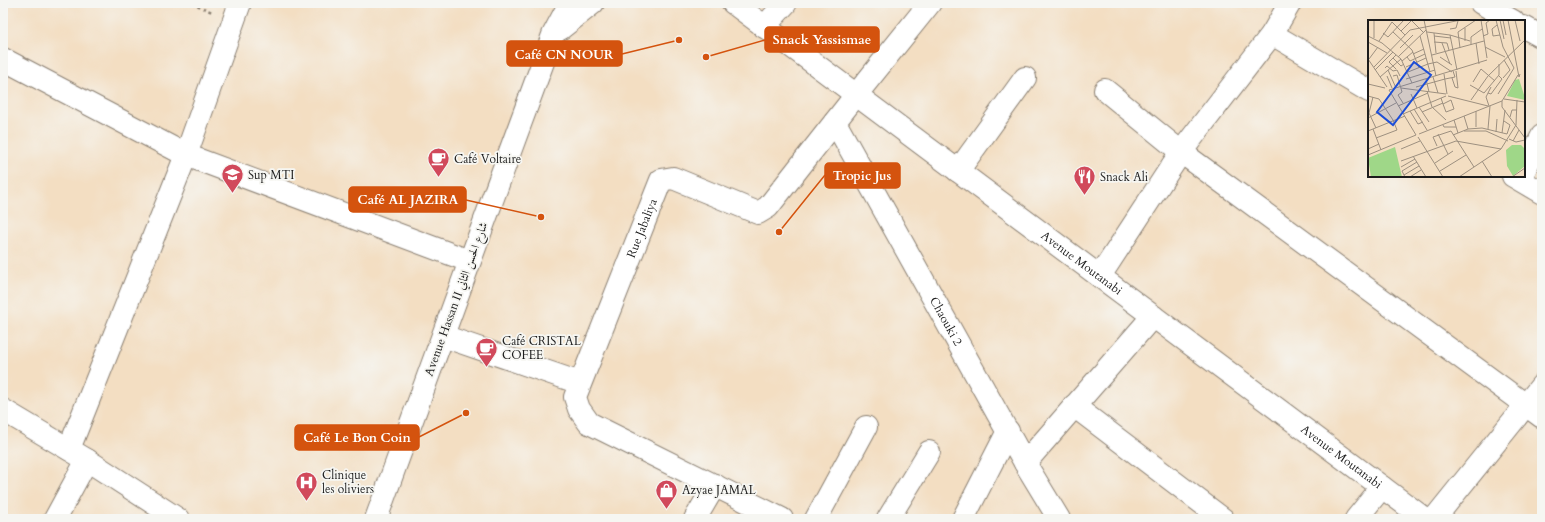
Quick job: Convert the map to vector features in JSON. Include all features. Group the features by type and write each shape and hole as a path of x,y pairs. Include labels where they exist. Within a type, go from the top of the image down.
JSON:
{"street":[{"path":"69,449 186,154 240,3"},
{"path":"553,35 557,3"},
{"path":"553,35 570,3"},
{"path":"553,35 593,3"},
{"path":"764,27 786,3"},
{"path":"835,122 930,3"},
{"path":"1100,276 1181,152 1272,34 1290,3"},
{"path":"1481,3 1511,20"},
{"name":"Avenue Moutanabi","path":"735,4 1425,519"},
{"path":"1525,28 1542,37"},
{"path":"1272,34 1368,90"},
{"name":"Avenue Hassan II شارع الحسن الثاني","path":"376,519 469,261 553,35"},
{"path":"3,59 186,154 469,261"},
{"path":"958,171 1025,78"},
{"path":"1105,90 1181,152 1534,411"},
{"name":"Rue Jabaliya","path":"782,519 589,423 579,409 575,398 660,180 673,178 758,213 768,207 835,122"},
{"name":"Chaouki 2","path":"835,122 1025,463 1059,519"},
{"path":"1525,166 1542,136"},
{"path":"1520,177 1542,193"},
{"path":"1025,463 1153,316"},
{"path":"443,336 580,384"},
{"path":"1434,519 1534,411 1542,384"},
{"path":"1074,406 1223,519"},
{"path":"3,410 87,460 178,519"},
{"path":"816,519 866,426"},
{"path":"963,519 1008,432"},
{"path":"888,519 929,452"},
{"path":"55,519 87,460"},
{"path":"695,519 715,485"},
{"path":"1356,519 1382,487"}],"place":[{"name":"Café CN NOUR","path":"679,40"},
{"name":"Snack Yassismae","path":"706,57"},
{"name":"Café Voltaire","path":"439,178"},
{"name":"Sup MTI","path":"232,194"},
{"name":"Snack Ali","path":"1085,196"},
{"name":"Café AL JAZIRA","path":"541,217"},
{"name":"Tropic Jus","path":"779,232"},
{"name":"Café CRISTAL COFEE","path":"486,368"},
{"name":"Café Le Bon Coin","path":"466,413"},
{"name":"Clinique les oliviers","path":"306,502"},
{"name":"Azyae JAMAL","path":"666,510"}]}
